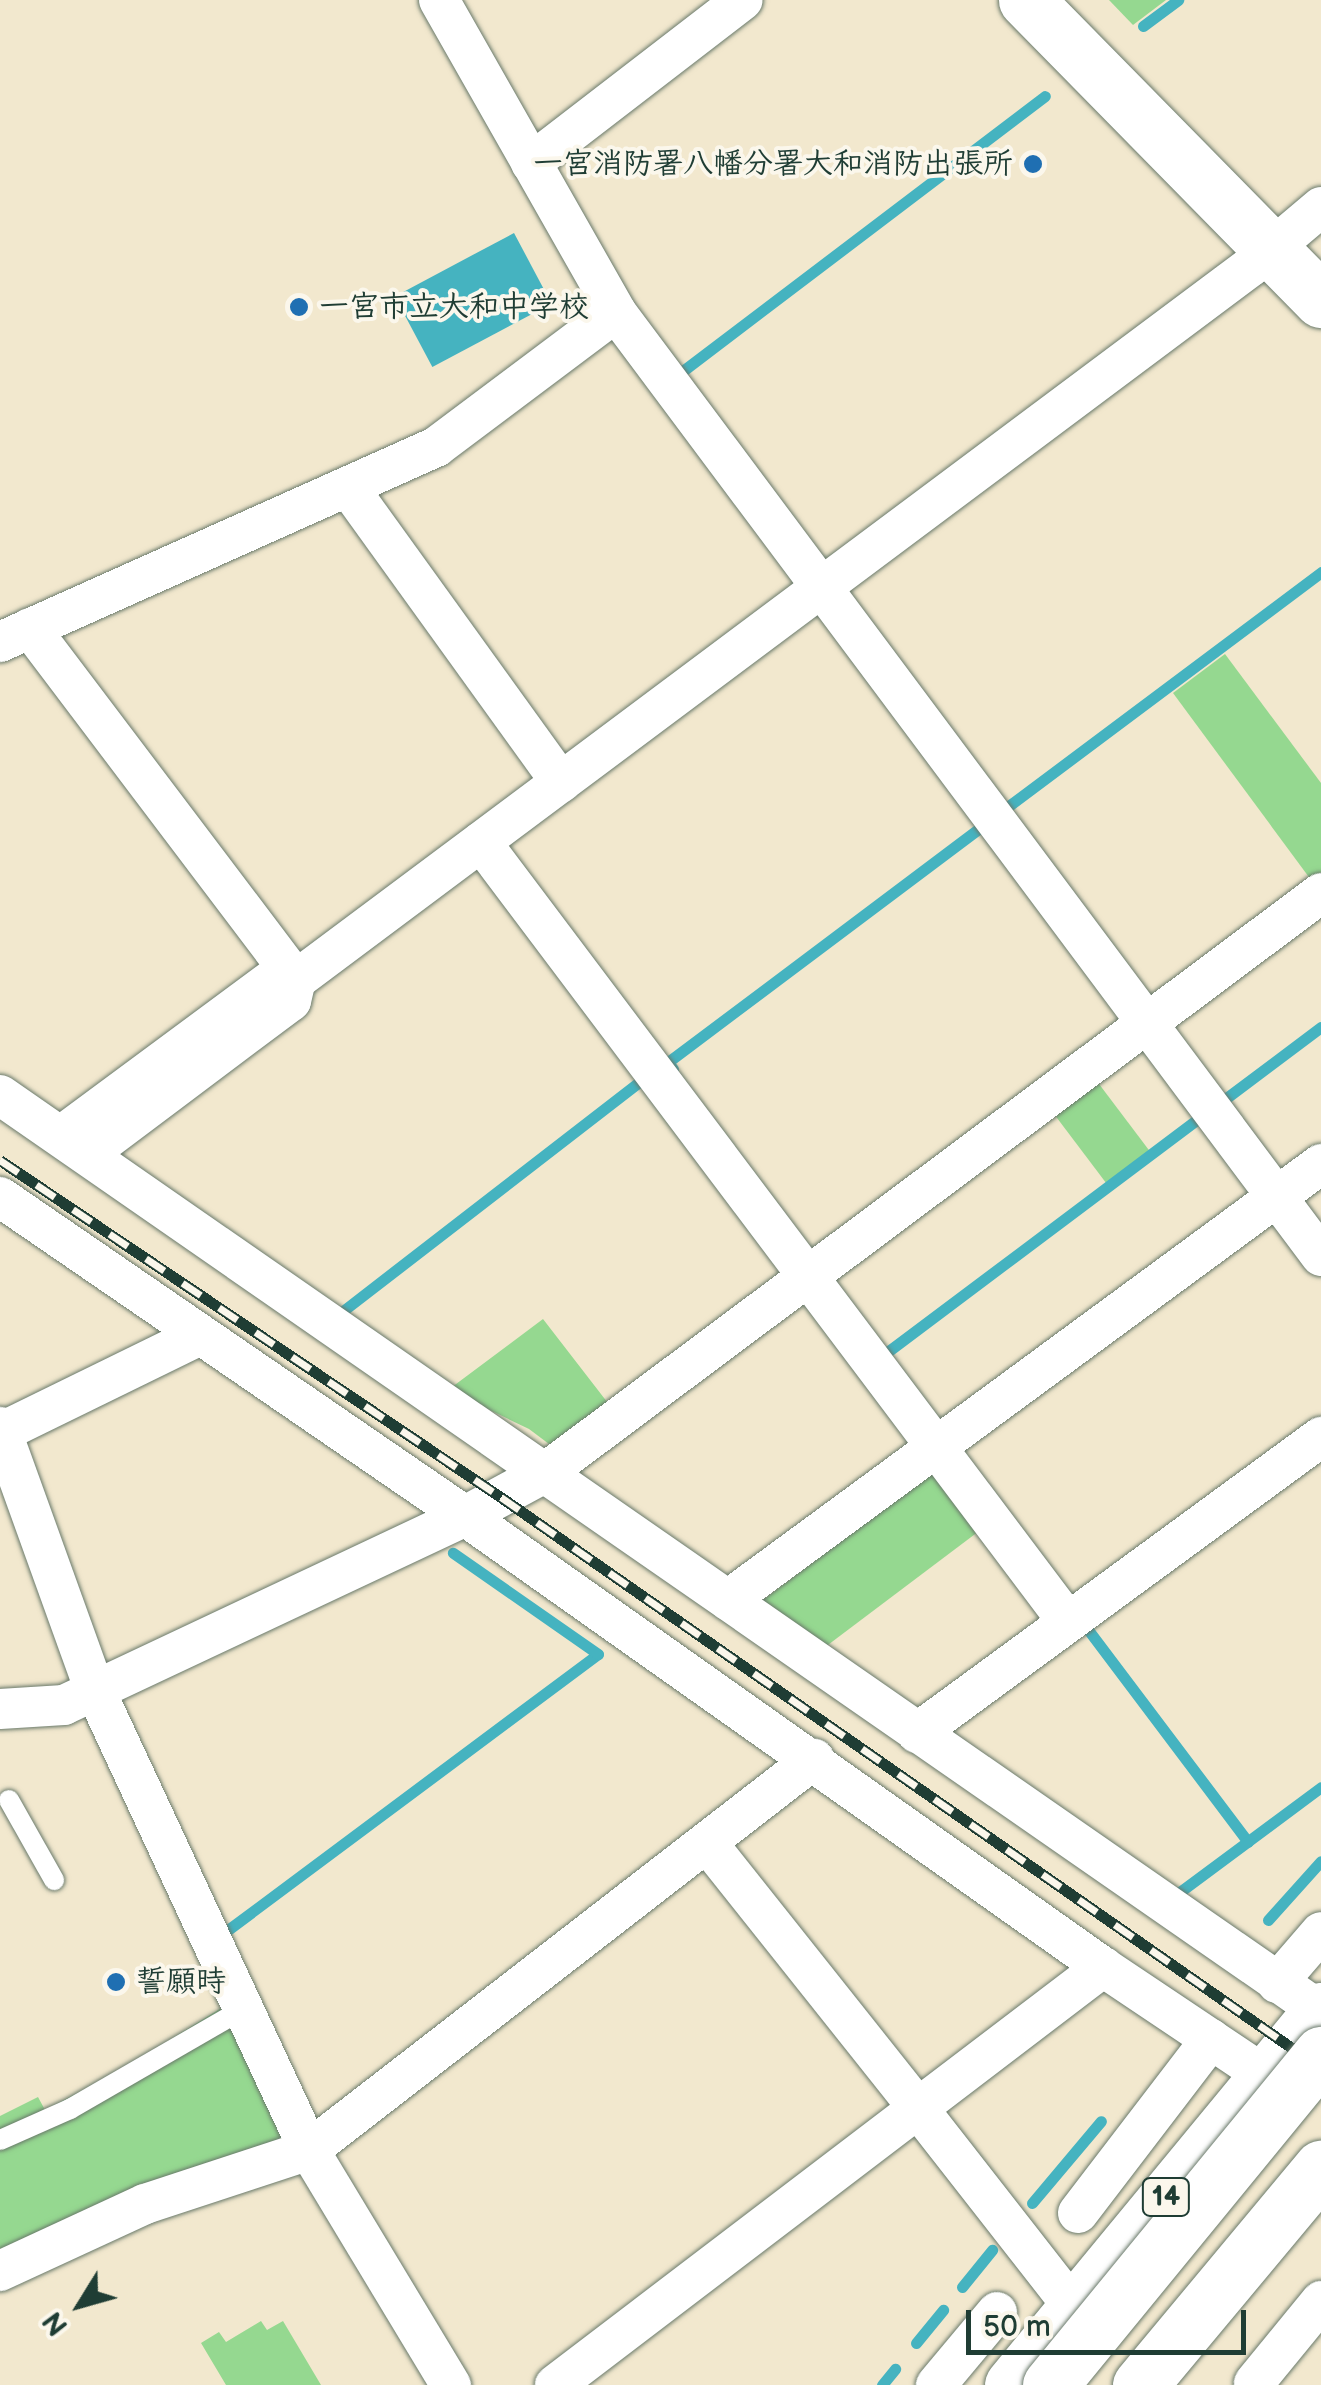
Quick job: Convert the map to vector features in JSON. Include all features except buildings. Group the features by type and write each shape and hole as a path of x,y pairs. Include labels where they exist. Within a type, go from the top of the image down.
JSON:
{"main road":[{"path":"1026,0 1321,300"},
{"name":"14","path":"1012,2385 1074,2308 1302,2066 1306,2001"},
{"path":"1050,2385 1302,2066"},
{"path":"1140,2385 1321,2168"},
{"path":"1174,2385 1321,2209"}],"street":[{"path":"440,0 616,312 1321,1256"},
{"path":"531,164 744,0"},
{"path":"74,1145 292,974 481,842 1250,268 1321,207"},
{"path":"292,974 15,635 436,447 616,312"},
{"path":"348,487 562,782"},
{"path":"481,842 1068,1622"},
{"path":"0,1709 64,1704 466,1516 546,1472 1321,893"},
{"path":"0,1095 1306,2001 1321,1932"},
{"path":"728,1600 1321,1164"},
{"path":"0,1197 466,1516 1211,2039 1302,2066"},
{"path":"200,1335 2,1437 94,1688 308,2150 451,2385"},
{"path":"916,1733 1321,1437"},
{"path":"0,2271 145,2204 308,2150 814,1760"},
{"path":"707,1843 1074,2308"},
{"path":"555,2385 1104,1967"},
{"path":"1078,2212 1211,2039"},
{"path":"1254,2383 1321,2301"},
{"path":"936,2385 997,2312"}],"lane":[{"path":"9,1800 54,1880"},
{"path":"0,2140 70,2109 243,2009"}],"green space":[{"path":"1109,0 1166,0 1133,25"},
{"path":"1225,654 1321,783 1321,879 1314,884 1173,693"},
{"path":"1093,1076 1150,1152 1107,1184 1050,1108"},
{"path":"543,1319 611,1407 565,1442 549,1444 529,1429 448,1390"},
{"path":"938,1468 983,1528 799,1667 754,1607"},
{"path":"231,2002 295,2146 0,2263 0,2116 38,2097 45,2110 121,2070"},
{"path":"261,2321 267,2330 283,2321 321,2385 226,2385 201,2343 219,2332 226,2342"}],"water":[{"path":"514,233 552,304 432,367 395,296"}],"waterway":[{"path":"1143,26 1178,0"},
{"path":"684,370 1045,96"},
{"path":"1010,805 1321,572"},
{"path":"673,1069 668,1062 985,824"},
{"path":"1225,1099 1321,1027"},
{"path":"339,1314 643,1079"},
{"path":"886,1353 1203,1115"},
{"path":"225,1932 598,1654 453,1553"},
{"path":"1083,1623 1248,1842"},
{"path":"1173,1897 1321,1787"},
{"path":"1268,1920 1321,1861"},
{"path":"1032,2203 1101,2121"},
{"path":"962,2287 992,2250"},
{"path":"916,2343 943,2310"},
{"path":"882,2385 895,2369"}],"railway":[{"path":"0,1160 501,1497 1321,2068"}],"place":[{"name":"一宮消防署八幡分署大和消防出張所","path":"1033,164"},
{"name":"一宮市立大和中学校","path":"299,307"},
{"name":"誓願時","path":"116,1982"}]}
